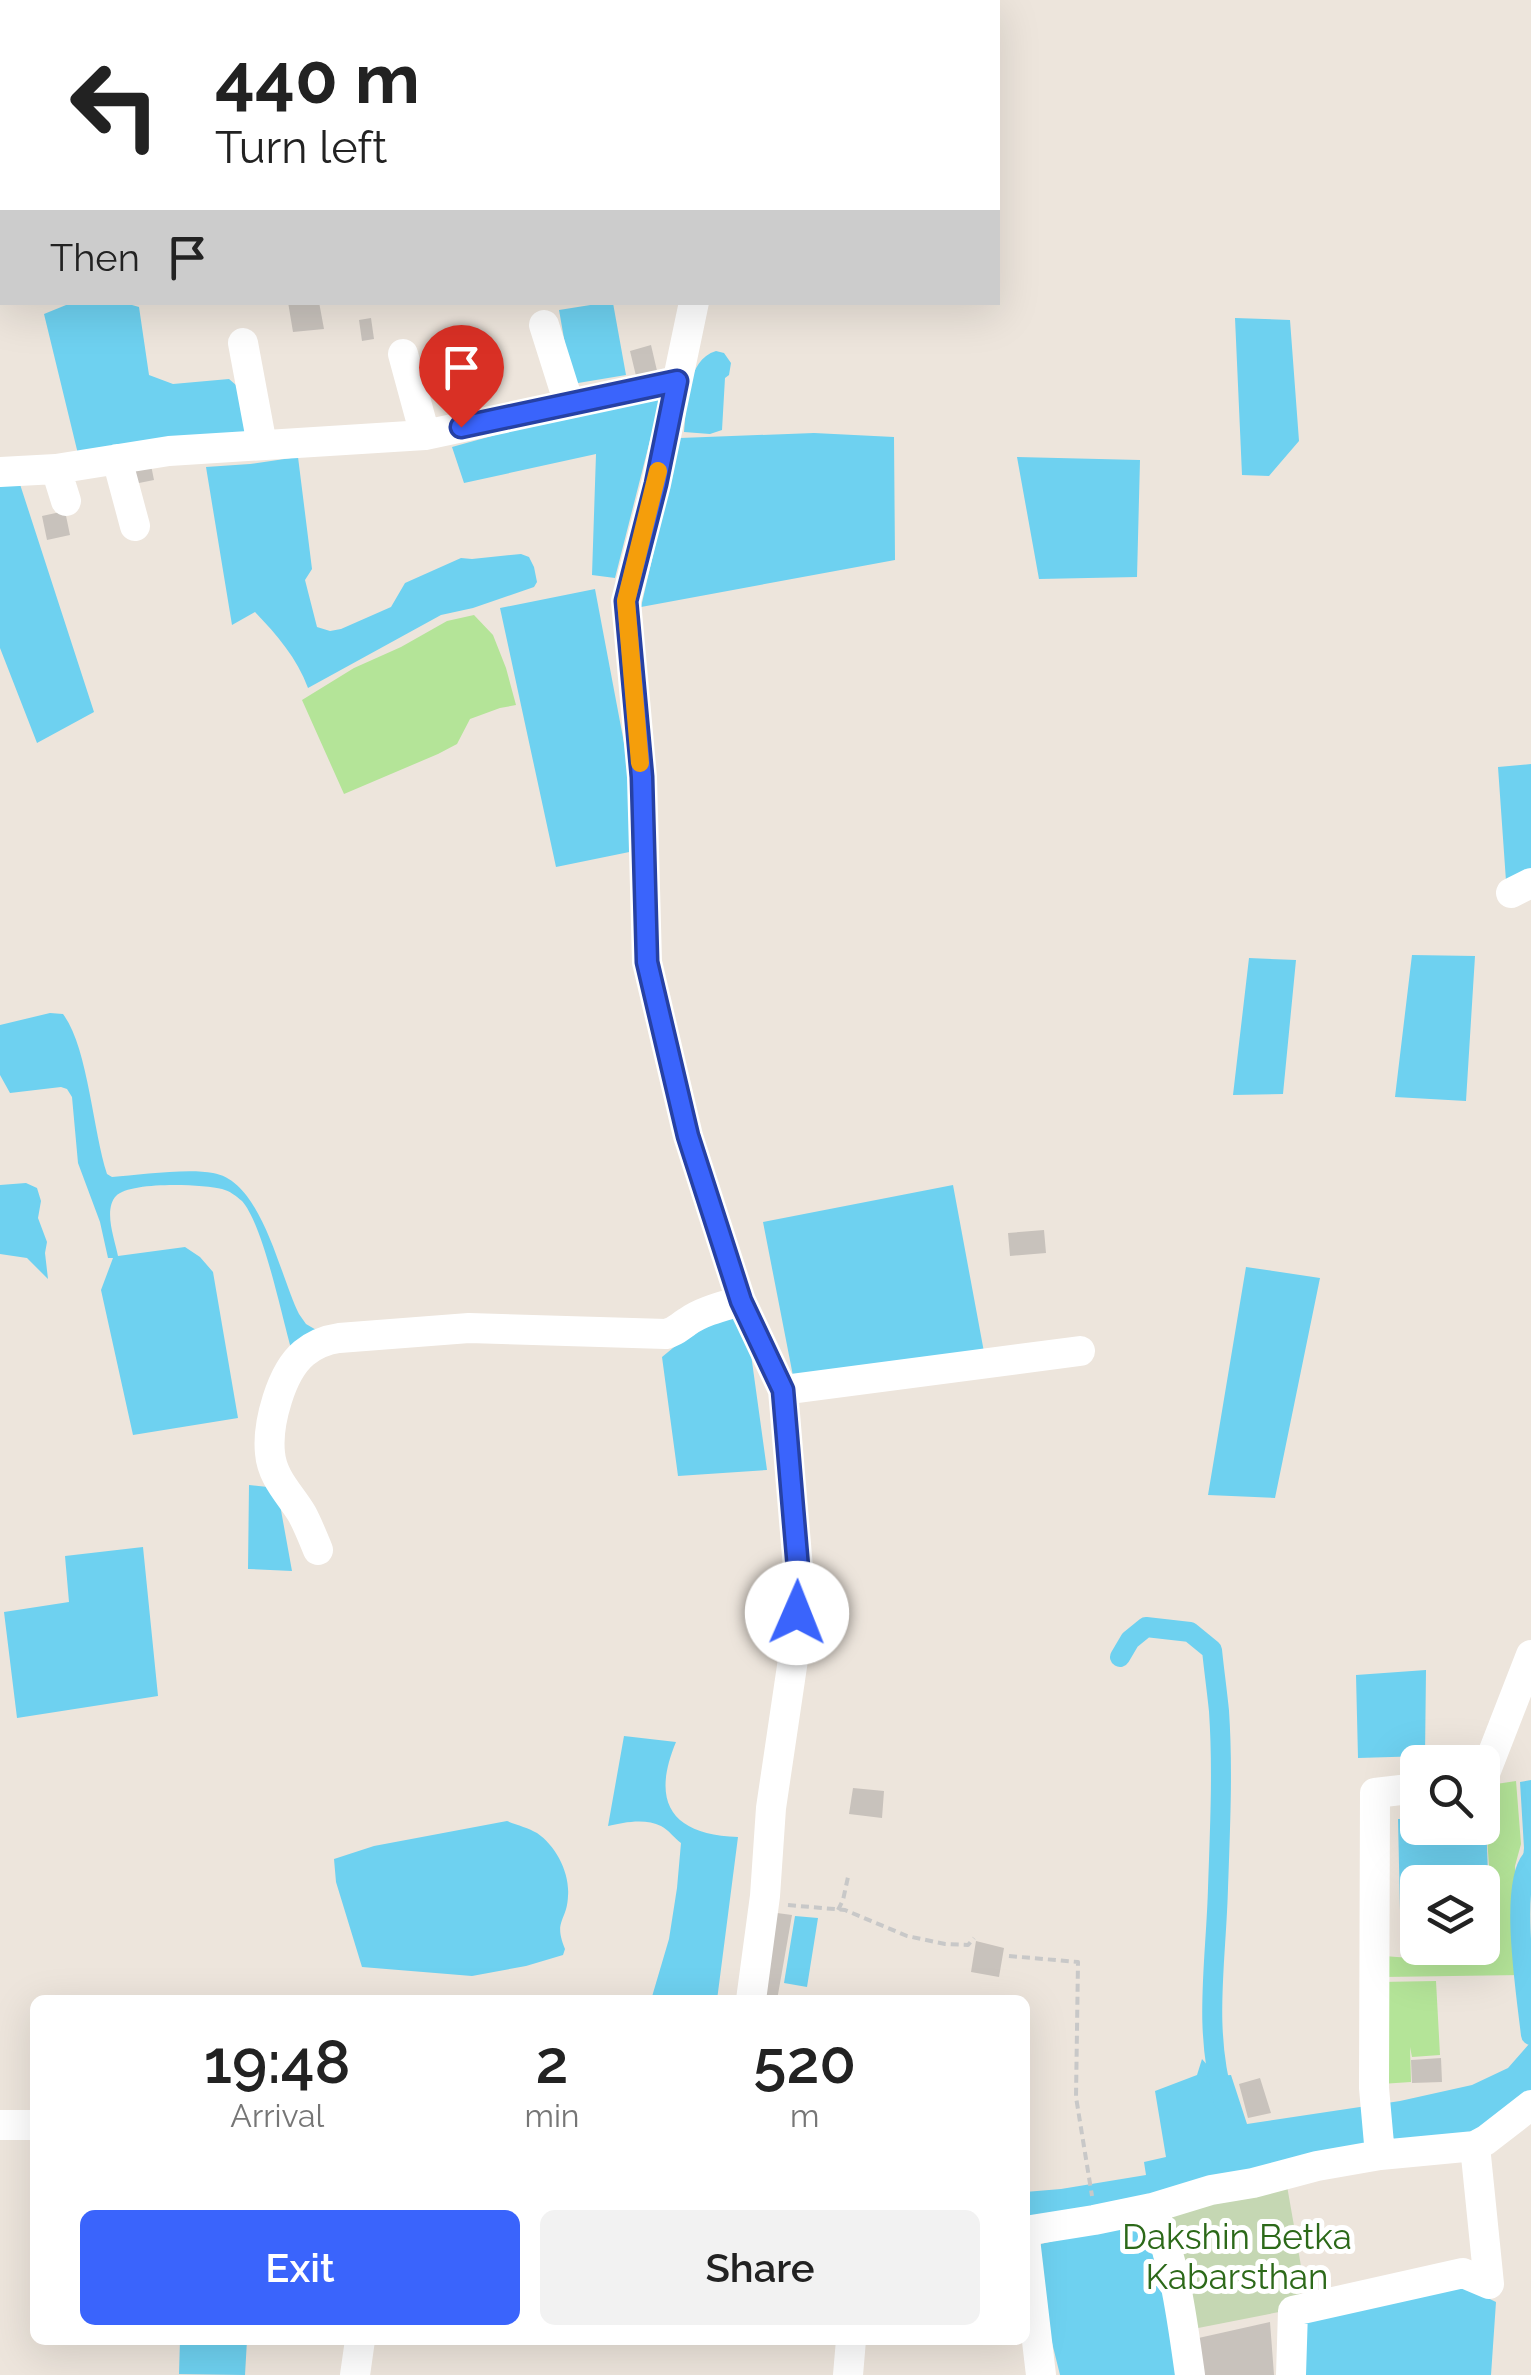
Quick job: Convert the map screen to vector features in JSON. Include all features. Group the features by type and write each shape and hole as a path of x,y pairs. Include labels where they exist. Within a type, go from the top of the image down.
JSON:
{"street":[{"path":"693,305 656,484 626,601 642,777 647,962 688,1136 741,1301 783,1390 799,1580 795,1646 752,1995"},
{"path":"544,325 569,404"},
{"path":"243,343 262,446"},
{"path":"403,354 425,435"},
{"path":"0,472 170,452 425,435 677,381"},
{"path":"117,459 135,526"},
{"path":"56,468 66,502"},
{"path":"318,1550 302,1515 280,1484 270,1454 273,1412 286,1377 301,1355 321,1341 469,1328 666,1334 741,1301"},
{"path":"783,1390 1080,1350"},
{"path":"1496,1745 1531,1655"},
{"path":"1380,2155 1374,2088 1375,1792 1400,1790"},
{"path":"1030,2234 1317,2166 1380,2155 1475,2146 1531,2105"},
{"path":"0,2125 30,2125"},
{"path":"1292,2375 1294,2311 1463,2273 1490,2284 1475,2146"},
{"path":"1152,2208 1169,2258 1190,2375"},
{"path":"1030,2279 1041,2375"},
{"path":"355,2375 359,2345"},
{"path":"848,2375 851,2345"}],"path":[{"path":"838,1910 848,1877"},
{"path":"765,1896 786,1904 868,1918 922,1940 968,1945 974,1938"},
{"path":"1009,1956 1078,1962 1076,2097 1090,2184"}],"green space":[{"path":"474,615 493,635 516,705 470,719 457,744 344,794 302,700 354,668 447,621"},
{"path":"1516,1781 1521,1844 1515,1866 1522,1975 1384,1977 1384,1956 1400,1957 1400,1965 1500,1965 1500,1865 1489,1865 1488,1845 1500,1845 1500,1783"},
{"path":"1436,1981 1440,2055 1412,2057 1410,2047 1411,2082 1381,2084 1380,1982"},
{"name":"Dakshin Betka Kabarsthan","path":"1286,2180 1305,2289 1284,2311 1188,2330 1164,2208"}],"water":[{"path":"66,305 139,307 149,375 173,384 229,379 251,398 253,436 78,454 44,314"},
{"path":"613,305 626,375 572,384 559,310"},
{"path":"1235,318 1290,320 1299,441 1269,476 1242,475"},
{"path":"716,351 724,353 731,363 725,378 722,430 710,434 684,432 693,374 706,356"},
{"path":"661,397 615,578 592,575 596,454 464,483 452,447 554,419"},
{"path":"814,433 894,437 895,560 641,607 680,438"},
{"path":"298,457 312,569 305,580 317,627 341,629 391,607 405,583 461,558 521,554 529,557 537,582 534,587 473,608 441,615 308,688 286,647 255,612 232,625 206,467"},
{"path":"1017,457 1140,460 1137,577 1039,579"},
{"path":"17,475 94,712 37,743 0,648 0,479"},
{"path":"595,589 644,849 556,867 500,608"},
{"path":"1531,764 1531,871 1506,881 1498,767"},
{"path":"1412,955 1475,956 1466,1101 1395,1097"},
{"path":"1249,958 1296,960 1283,1094 1233,1095"},
{"path":"50,1013 63,1014 78,1047 107,1174 112,1177 202,1172 230,1180 244,1193 267,1232 299,1314 318,1331 293,1355 258,1231 242,1201 233,1194 213,1187 167,1185 136,1188 116,1196 110,1217 118,1256 185,1247 213,1272 238,1418 133,1435 101,1290 113,1258 108,1258 100,1222 78,1163 72,1097 61,1087 10,1093 0,1075 0,1025"},
{"path":"26,1183 37,1188 41,1201 38,1218 47,1242 48,1279 27,1258 0,1254 0,1185"},
{"path":"953,1185 984,1352 794,1381 763,1222"},
{"path":"1246,1267 1320,1278 1275,1498 1208,1495"},
{"path":"728,1318 746,1318 767,1470 678,1476 662,1357 690,1334"},
{"path":"249,1485 277,1488 292,1571 248,1569"},
{"path":"143,1547 158,1696 17,1718 4,1612 69,1602 65,1556"},
{"path":"1426,1670 1425,1745 1400,1745 1400,1757 1358,1758 1356,1675"},
{"path":"624,1736 676,1742 666,1783 673,1812 697,1830 738,1837 718,1995 652,1995 669,1939 681,1843 667,1830 649,1822 608,1826"},
{"path":"1531,1780 1531,1876 1525,1887 1520,1887 1524,1848 1520,1782"},
{"path":"1398,1819 1400,1845 1487,1845 1488,1865 1400,1865 1400,1910"},
{"path":"507,1821 544,1838 564,1869 568,1896 560,1926 563,1955 472,1976 362,1967 336,1882 334,1859 374,1846"},
{"path":"795,1916 818,1918 807,1987 784,1983"},
{"path":"1531,2044 1531,2094 1491,2124 1444,2141 1030,2224 1030,2192 1146,2175 1144,2162 1166,2157 1155,2091 1197,2075 1202,2059 1217,2076 1231,2075 1247,2124 1400,2101 1472,2085 1508,2068"},
{"path":"1126,2223 1145,2226 1186,2375 1060,2375 1040,2294 1035,2255 1041,2244"},
{"path":"1461,2285 1496,2302 1491,2375 1299,2375 1304,2321"},
{"path":"180,2345 247,2345 245,2375 179,2374"}],"building":[{"path":"288,305 320,305 324,329 293,332"},
{"path":"371,318 374,339 362,341 359,320"},
{"path":"651,345 658,375 637,380 630,351"},
{"path":"151,465 154,480 134,484 130,468"},
{"path":"65,511 70,535 47,540 42,516"},
{"path":"1044,1230 1046,1253 1010,1256 1008,1233"},
{"path":"853,1788 884,1791 882,1818 849,1814"},
{"path":"777,1913 792,1915 778,1995 762,1995"},
{"path":"976,1941 1004,1948 999,1977 971,1972"},
{"path":"1441,2058 1442,2082 1412,2083 1411,2060"},
{"path":"1260,2078 1271,2113 1248,2118 1239,2084"},
{"path":"1270,2322 1274,2375 1200,2375 1194,2339"}],"waterway":[{"path":"1120,1657 1130,1640 1146,1627 1190,1632 1212,1650 1221,1777 1212,2022 1224,2102"},
{"path":"1531,1860 1521,1894 1520,1917 1531,2035"}],"slow traffic":[{"path":"640,763 626,601 658,471"}],"route":[{"path":"461,427 677,381 626,601 642,777 647,962 688,1136 741,1301 783,1390 799,1580 797,1613"}]}
